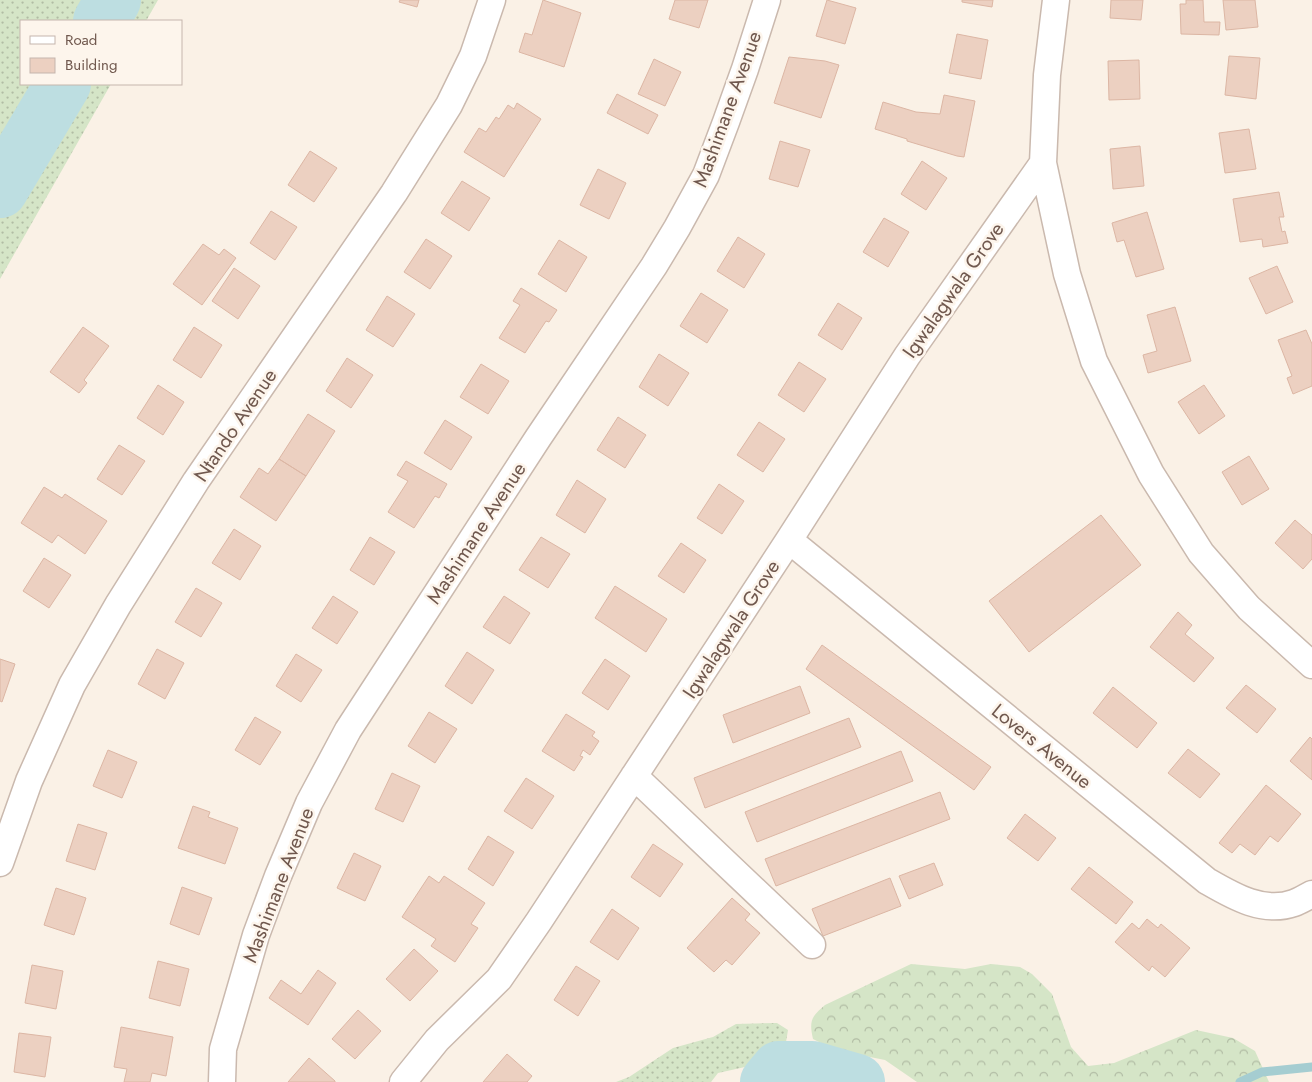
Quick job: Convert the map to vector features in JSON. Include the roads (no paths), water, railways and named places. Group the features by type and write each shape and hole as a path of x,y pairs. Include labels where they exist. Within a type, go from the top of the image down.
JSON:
{"street":[{"name":"Ntando Avenue","path":"0,863 30,781 72,685 118,605 196,481 394,193 449,105 472,56 492,0"},
{"name":"Mashimane Avenue","path":"222,1082 223,1049 256,935 278,876 310,803 348,730 532,446 654,266 677,228 706,175 767,0"},
{"path":"1056,0 1046,75 1043,162 1067,274 1094,361 1152,474 1201,553 1249,608 1312,665"},
{"name":"Igwalagwala Grove","path":"403,1082 437,1040 499,979 539,921 908,356 1043,162"},
{"name":"Lovers Avenue","path":"789,540 1207,881 1252,904 1275,906 1294,903 1312,894"},
{"path":"634,776 812,945"}],"waterway":[{"path":"102,20 113,0"},
{"path":"0,190 62,85"},
{"path":"1240,1082 1262,1072 1312,1067"},
{"path":"768,1082 779,1069 812,1069 857,1082"}]}
